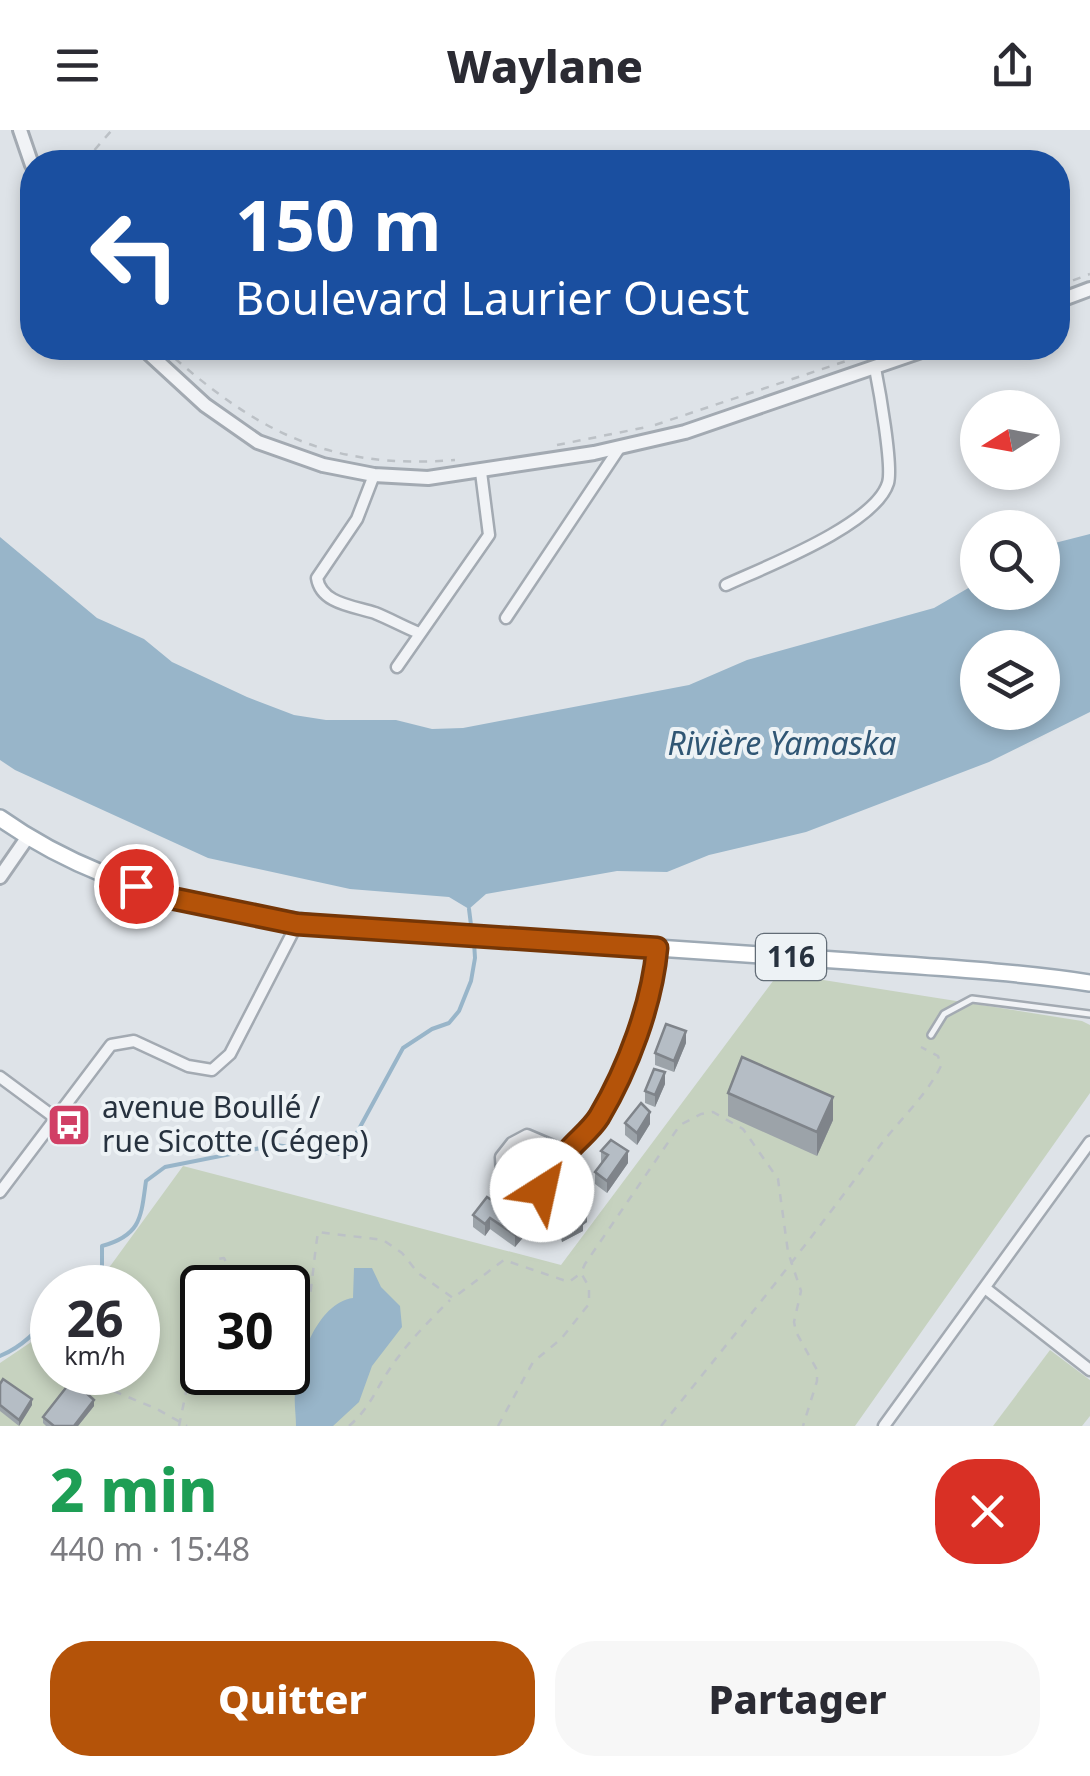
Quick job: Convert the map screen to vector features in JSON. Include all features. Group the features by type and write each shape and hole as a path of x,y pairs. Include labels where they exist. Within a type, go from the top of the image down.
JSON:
{"main road":[{"name":"116","path":"0,818 27,838 106,876 166,897 297,924 911,965 1090,983"}],"street":[{"path":"155,360 205,405 258,442 322,466 374,475 428,478 482,472 685,432 896,360"},
{"path":"726,585 834,534 876,501 888,484 874,368"},
{"path":"506,618 620,447"},
{"path":"397,667 489,536 482,472"},
{"path":"374,475 357,519 317,578 318,587 326,596 419,633"},
{"path":"0,877 27,838"},
{"path":"0,1192 111,1044 134,1041 188,1066 212,1070 230,1054 297,924"},
{"path":"567,1152 527,1136 512,1142 501,1158 502,1176 513,1187 526,1192 542,1190 567,1152 582,1140 599,1116 624,1066 654,978 657,948"},
{"path":"0,1077 54,1117"},
{"path":"884,1426 1090,1142"},
{"path":"1077,1160 1090,1169"},
{"path":"985,1288 1090,1370"}],"lane":[{"path":"932,1035 944,1014 972,999 1090,1014"}],"path":[{"path":"94,150 112,130"},
{"path":"178,360 264,426 308,444 363,458 413,464 469,459"},
{"path":"547,447 654,426 850,360"},
{"path":"661,1426 894,1127 933,1083 942,1066 938,1056 921,1047"},
{"path":"349,1426 367,1410 383,1378 411,1340 452,1298 504,1260 569,1282 581,1273 677,1129 684,1121 707,1113 719,1115 743,1129 778,1179 791,1260 801,1291 794,1322 796,1332 817,1370 803,1426"},
{"path":"310,1291 318,1232 383,1240 452,1298"},
{"path":"498,1426 533,1362 562,1339 589,1304 589,1287 581,1273"},
{"path":"123,1395 188,1426"},
{"path":"179,1426 185,1395"}],"green space":[{"path":"779,973 1090,1025 1090,1093 855,1426 0,1426 0,1363 30,1343 30,1395 160,1395 160,1265 111,1265 183,1166 561,1265"},
{"path":"1050,1350 1090,1380 1090,1416 1082,1426 993,1426"}],"water":[{"name":"Rivière Yamaska","path":"1090,534 1090,712 1060,727 1060,630 960,630 960,730 1054,730 989,762 806,832 709,855 667,872 617,871 486,894 469,909 449,897 350,889 208,858 0,760 0,537 97,618 144,639 172,662 247,697 294,715 326,720 396,720 432,729 463,728 689,685 747,660 934,608 960,593 960,610 1060,610 1060,542"},
{"path":"354,1268 372,1268 381,1287 400,1306 402,1327 372,1366 359,1402 333,1426 296,1426 295,1395 310,1395 311,1336 329,1311 353,1298"}],"building":[{"path":"666,1024 686,1031 674,1061 655,1053"},
{"path":"742,1057 833,1097 817,1132 728,1093"},
{"path":"654,1069 665,1072 655,1095 645,1091"},
{"path":"641,1103 650,1112 637,1133 625,1123"},
{"path":"611,1140 628,1151 607,1181 595,1172 608,1155 601,1151"},
{"path":"487,1197 526,1222 515,1235 490,1218 485,1224 473,1215"},
{"path":"582,1201 587,1210 583,1219 562,1230 553,1208"},
{"path":"3,1379 32,1399 19,1420 0,1405"},
{"path":"60,1395 88,1395 94,1400 74,1426 54,1426 43,1417"}],"waterway":[{"path":"469,909 472,933"},
{"path":"102,1265 102,1246 132,1230 140,1214 146,1181 165,1167 276,1145 338,1154 347,1151 403,1048 449,1023 459,1011 471,981 474,942"},
{"path":"0,1356 30,1337"}],"place":[{"name":"avenue Boullé / rue Sicotte (Cégep)","path":"69,1125"}],"route":[{"path":"136,886 166,897 297,924 657,948 654,978 624,1066 599,1116 582,1140 567,1152 542,1190"}]}
